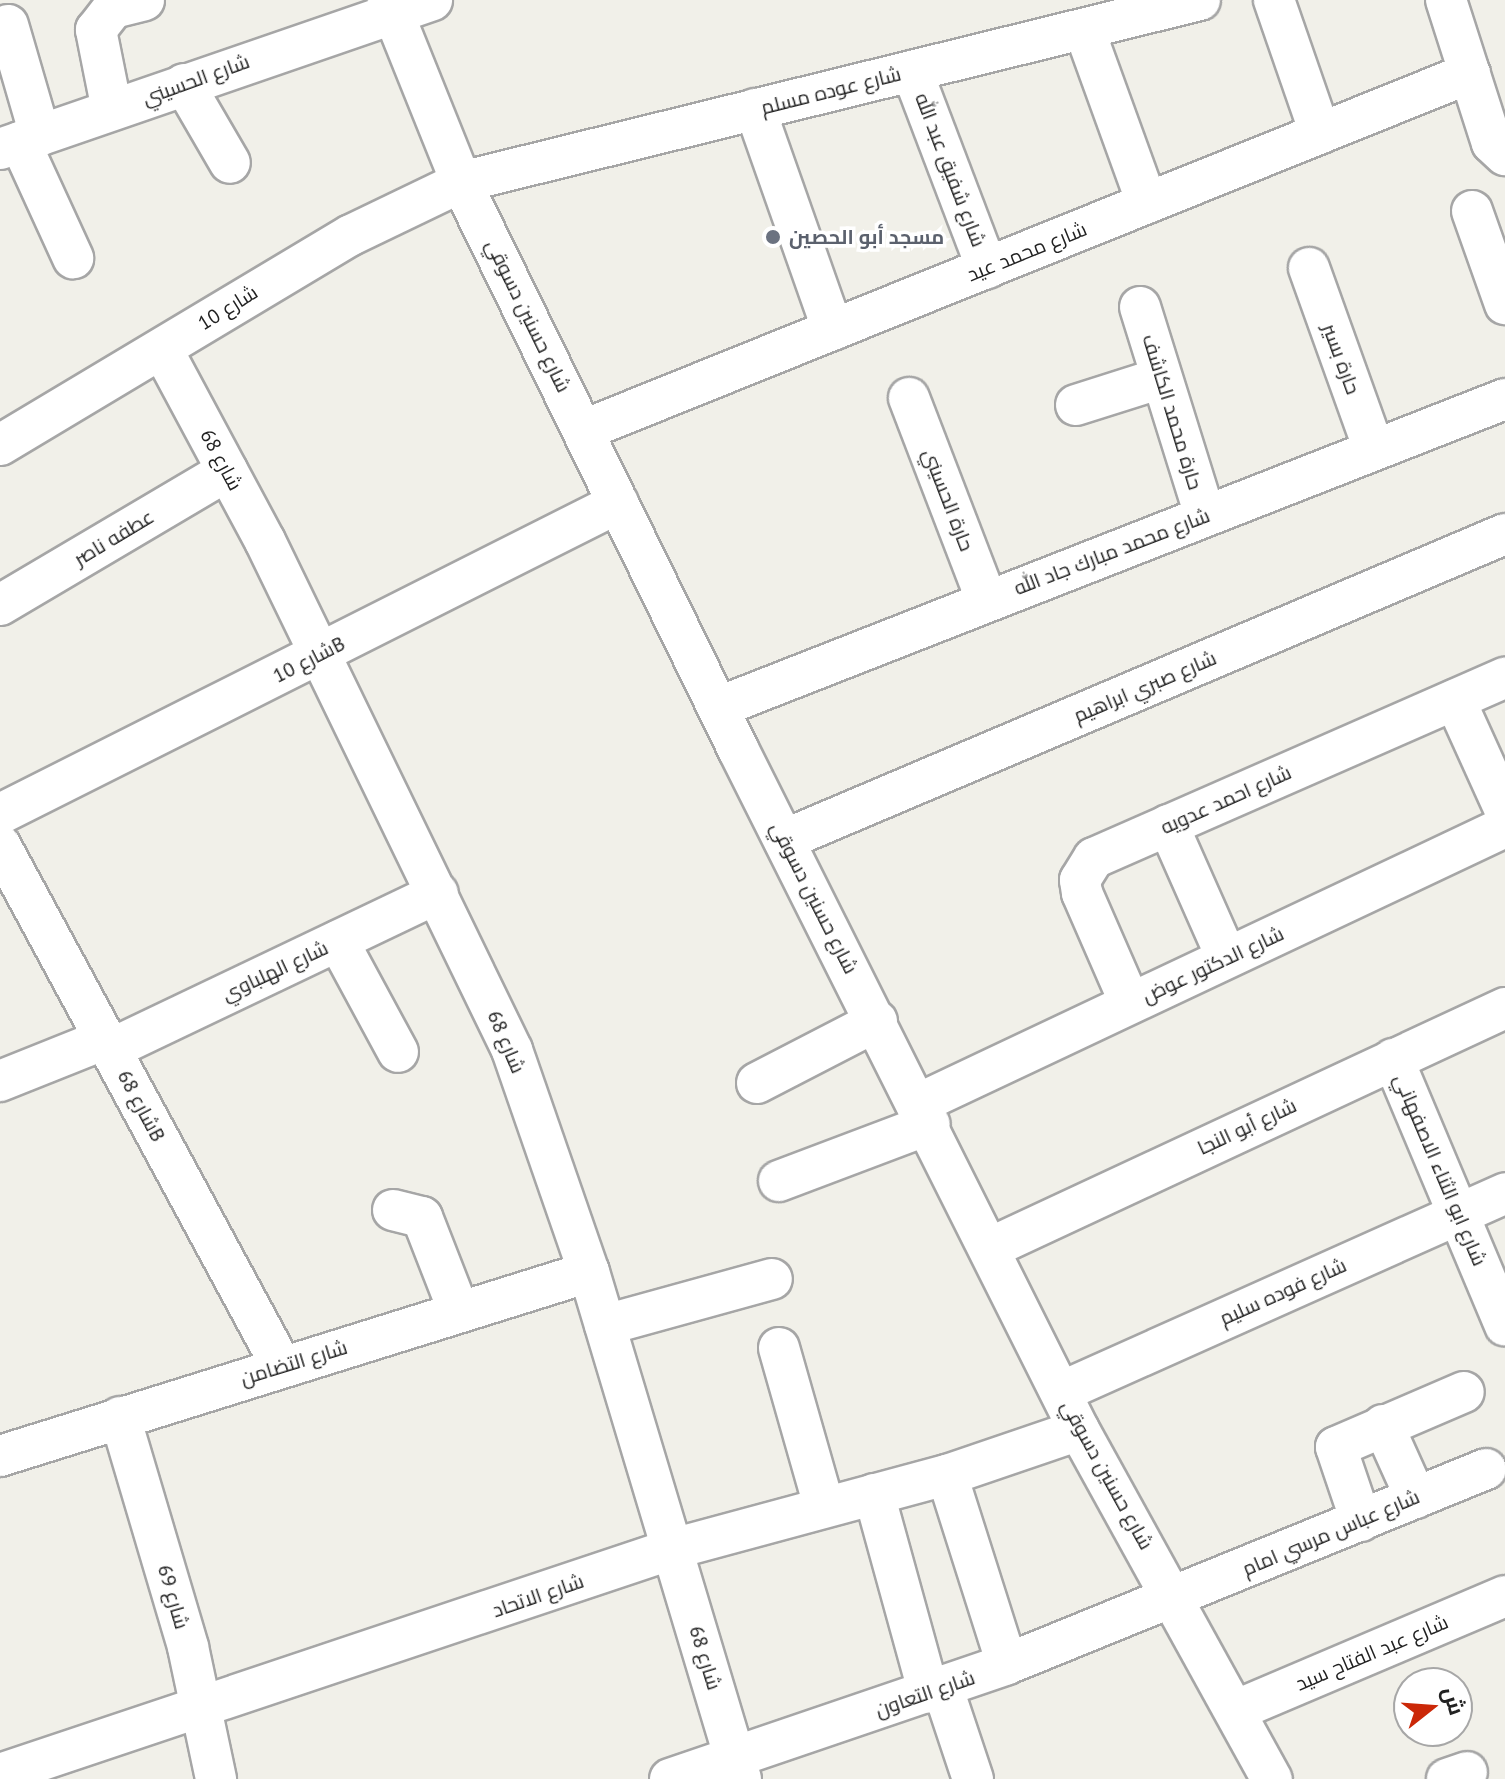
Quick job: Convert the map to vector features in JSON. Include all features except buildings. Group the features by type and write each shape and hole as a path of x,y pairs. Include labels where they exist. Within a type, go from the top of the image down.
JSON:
{"street":[{"path":"112,110 96,30 113,8 144,0"},
{"name":"شارع الحسيني","path":"20,142 184,84 390,5 432,0"},
{"name":"شارع عوده مسلم","path":"461,182 1200,0"},
{"path":"1274,0 1320,133"},
{"path":"1446,0 1492,143 1505,155"},
{"name":"شارع حسنين دسوقي","path":"390,5 461,182 784,840 925,1113 1079,1430 1239,1709 1272,1779"},
{"path":"8,25 20,142 73,258"},
{"path":"1084,29 1147,203"},
{"name":"شارع شفيق عبد الله","path":"912,71 987,268"},
{"name":"شارع محمد عيد","path":"584,430 1470,73"},
{"path":"184,84 230,163"},
{"path":"755,109 833,330"},
{"name":"شارع 10","path":"0,445 351,235 461,182"},
{"path":"1472,211 1505,304"},
{"name":"حارة بسير","path":"1309,268 1374,450"},
{"name":"حارة محمد الكاشف","path":"1140,307 1205,516"},
{"name":"شارع 68","path":"162,349 320,655 512,1050 589,1272 738,1769"},
{"path":"1076,405 1161,378"},
{"name":"حارة الحسيني","path":"909,398 987,601"},
{"name":"شارع محمد مبارك جاد الله","path":"719,707 1505,399"},
{"name":"عطفه ناصر","path":"0,605 227,471"},
{"name":"شارع 10B","path":"0,814 618,503"},
{"name":"شارع صبري ابراهيم","path":"784,840 1505,534"},
{"name":"شارع احمد عدويه","path":"1130,1003 1080,880 1094,858 1505,678"},
{"path":"1455,700 1505,810"},
{"path":"1168,825 1227,958"},
{"name":"شارع الدكتور عوض","path":"779,1181 925,1113 1130,1003 1505,827"},
{"name":"شارع 68B","path":"0,845 282,1367"},
{"name":"شارع الهلباوي","path":"0,1081 108,1044 438,893"},
{"path":"338,941 398,1052"},
{"name":"شارع أبو النجا","path":"990,1248 1505,1008"},
{"path":"757,1083 877,1021"},
{"name":"شارع ابو الثناء الاصفهاني","path":"1393,1059 1505,1325"},
{"name":"شارع فوده سليم","path":"1061,1392 1505,1193"},
{"path":"393,1210 422,1217 459,1312"},
{"name":"شارع التضامن","path":"0,1455 589,1272"},
{"path":"605,1325 772,1279"},
{"path":"779,1348 824,1506"},
{"path":"1361,1521 1336,1447 1464,1392"},
{"name":"شارع 69","path":"120,1417 216,1779"},
{"path":"1383,1425 1416,1498"},
{"name":"شارع الاتحاد","path":"0,1774 200,1713 672,1549 947,1475 1079,1430"},
{"name":"شارع عباس مرسي امام","path":"1176,1598 1486,1469"},
{"path":"947,1475 1007,1664"},
{"path":"874,1494 936,1691 973,1779"},
{"name":"شارع عبد الفتاح سيد","path":"1239,1709 1505,1596"},
{"name":"شارع التعاون","path":"670,1779 738,1769 1176,1598"}],"place":[{"name":"مسجد أبو الحصين","path":"773,237"}]}
